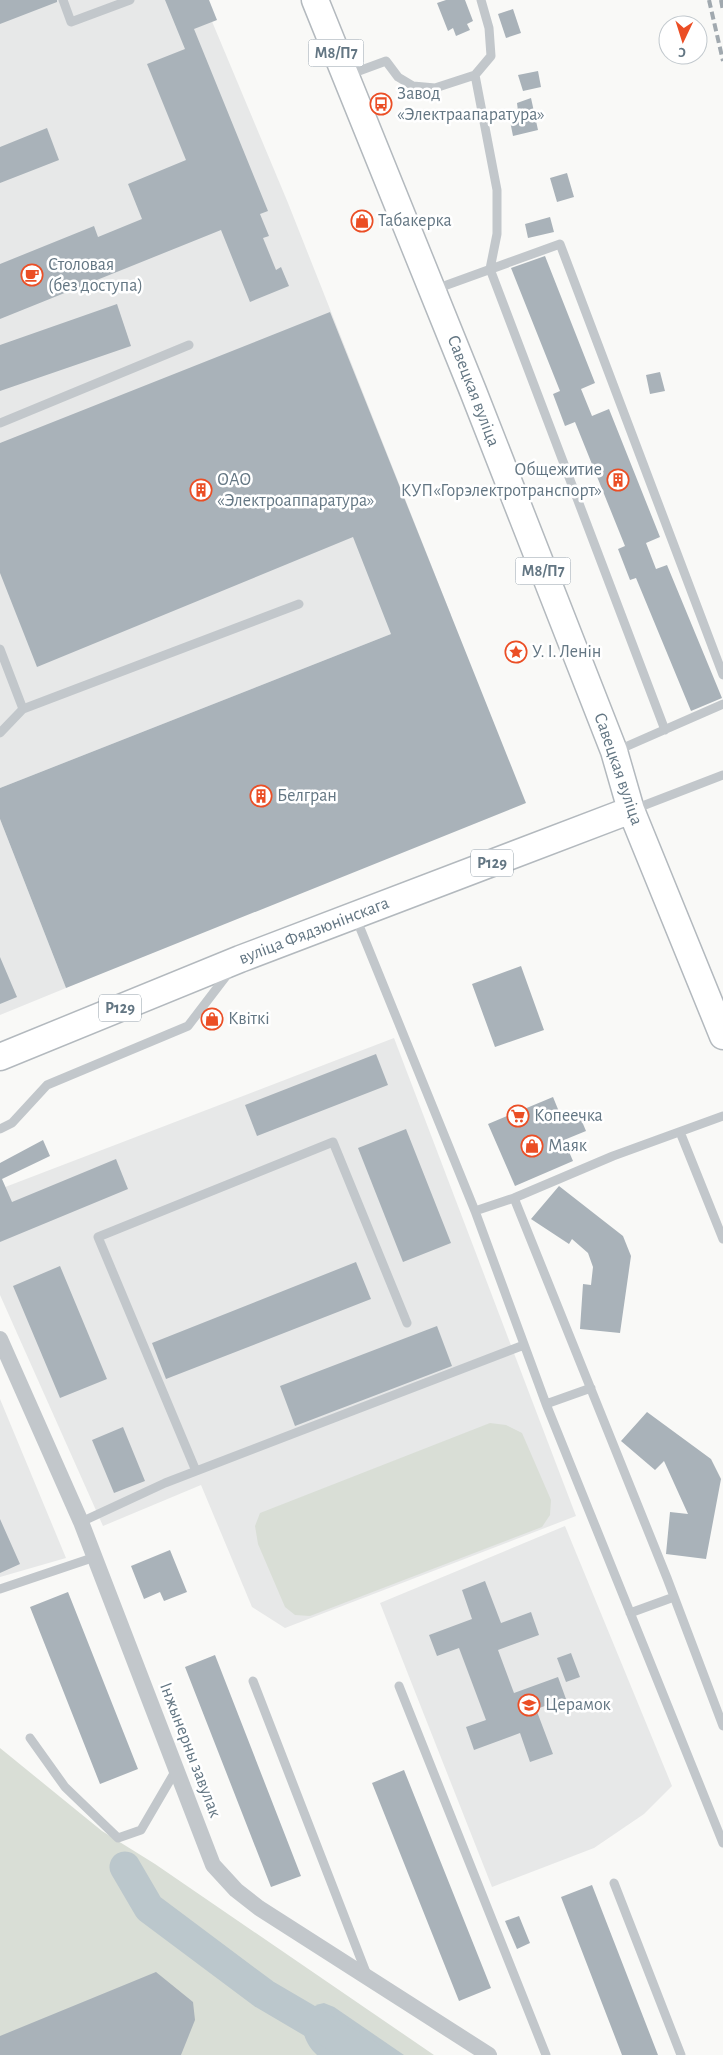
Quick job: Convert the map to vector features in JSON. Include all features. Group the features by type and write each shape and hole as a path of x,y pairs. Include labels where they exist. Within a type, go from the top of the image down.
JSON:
{"main road":[{"name":"Савецкая вуліца","path":"315,0 433,290 614,751 631,810 723,1036"},
{"name":"вуліца Фядзюнінскага","path":"0,1057 240,959 631,810"}],"street":[{"name":"Інжынерны завулак","path":"0,1339 81,1522 213,1865 236,1890 259,1908 489,2055"}],"lane":[{"path":"63,0 71,22 130,0"},
{"path":"345,76 386,61 398,77 413,86 436,88 475,75 491,56 489,28 481,0"},
{"path":"475,75 496,190 497,234 490,269 664,730"},
{"path":"433,290 560,244 723,675"},
{"path":"0,423 189,345"},
{"path":"0,733 23,709 299,604"},
{"path":"0,649 23,709"},
{"path":"614,751 723,704"},
{"path":"631,810 723,775"},
{"path":"355,916 475,1211 546,1404 723,1844"},
{"path":"0,1129 12,1123 47,1085 188,1026 240,959"},
{"path":"475,1211 514,1198 613,1156 723,1116"},
{"path":"680,1132 723,1239"},
{"path":"196,1471 98,1237 333,1142 407,1323"},
{"path":"514,1198 674,1597 723,1726"},
{"path":"81,1522 165,1483 524,1345"},
{"path":"546,1404 591,1388"},
{"path":"0,1589 95,1557"},
{"path":"630,1614 674,1597"},
{"path":"254,1681 369,1980"},
{"path":"399,1686 546,2055"},
{"path":"30,1738 65,1787 118,1838 141,1830 176,1770"},
{"path":"614,1883 682,2055"}],"shaded area":[{"path":"0,0 203,0 288,203 451,615 391,634 0,788"},
{"path":"0,819 66,988 0,1015"},
{"path":"394,1038 576,1516 285,1628 252,1607 201,1485 103,1526 0,1295 0,1189"},
{"path":"0,1399 66,1558 0,1577"},
{"path":"490,1423 506,1425 522,1433 551,1500 550,1515 542,1527 310,1616 295,1615 285,1607 258,1544 255,1526 260,1513"},
{"name":"Церамок","path":"565,1526 672,1786 644,1814 594,1848 492,1887 380,1603"},
{"path":"0,1748 102,1831 155,1864 434,2055 0,2055"},
{"path":"324,2003 334,2007 404,2055 317,2055 306,2041 303,2025 304,2017 315,2006"}],"building":[{"path":"0,0 57,0 57,2 0,24"},
{"path":"165,0 209,0 217,20 194,29 268,211 260,214 269,236 263,238 276,270 281,267 289,286 250,302 221,230 0,319 0,264 94,226 98,237 142,219 128,184 186,160 147,64 185,49"},
{"path":"446,0 465,0 473,21 467,24 470,30 456,36 453,28 448,31 437,3"},
{"path":"513,9 521,33 506,38 498,14"},
{"path":"538,71 541,87 523,91 518,75"},
{"path":"531,98 538,130 513,136 510,121 519,119 517,103"},
{"path":"47,128 59,160 0,183 0,147"},
{"path":"567,173 574,197 557,202 550,178"},
{"path":"550,217 554,232 528,238 525,224"},
{"path":"545,256 595,383 581,389 592,416 609,409 660,537 646,543 656,569 667,565 722,698 691,711 636,578 630,580 618,549 625,546 575,422 565,426 553,394 560,391 511,268"},
{"path":"117,304 131,346 0,391 0,345"},
{"path":"330,312 526,803 66,988 0,819 0,788 391,634 353,537 37,667 0,573 0,443"},
{"path":"660,372 665,391 650,394 646,375"},
{"path":"0,957 17,997 0,1004"},
{"path":"521,966 544,1030 495,1047 472,984"},
{"path":"376,1054 388,1085 257,1136 245,1105"},
{"name":"Маяк","path":"553,1097 562,1119 578,1112 586,1131 564,1140 573,1161 515,1186 488,1124"},
{"path":"406,1129 451,1243 403,1262 358,1148"},
{"path":"43,1140 50,1156 2,1179 12,1202 116,1159 128,1189 0,1242 0,1163"},
{"path":"559,1186 623,1236 631,1256 620,1333 580,1329 583,1284 591,1285 593,1267 588,1253 572,1239 569,1244 531,1219"},
{"path":"356,1262 371,1299 166,1379 152,1343"},
{"path":"60,1266 107,1379 60,1398 13,1286"},
{"path":"437,1326 452,1366 295,1426 280,1386"},
{"path":"647,1412 711,1459 721,1479 706,1559 666,1554 670,1512 688,1514 664,1461 655,1470 621,1441"},
{"path":"123,1427 145,1481 114,1493 92,1440"},
{"path":"0,1519 20,1564 0,1573"},
{"path":"170,1550 187,1592 164,1601 160,1592 144,1599 131,1566"},
{"path":"485,1581 501,1623 531,1612 539,1635 498,1650 514,1693 558,1677 566,1699 536,1709 553,1754 530,1762 520,1733 474,1750 466,1727 486,1720 459,1648 437,1656 429,1635 472,1619 462,1590"},
{"path":"68,1592 138,1769 100,1784 30,1607"},
{"path":"571,1653 580,1677 566,1682 557,1658"},
{"path":"215,1655 301,1876 271,1887 185,1667"},
{"path":"404,1770 491,1988 459,2001 372,1783"},
{"path":"592,1885 658,2055 622,2055 561,1897"},
{"path":"519,1916 530,1943 517,1949 505,1921"},
{"path":"156,1972 193,2002 195,2020 181,2055 0,2055 0,2036"}],"waterway":[{"path":"125,1867 149,1908 264,1994 368,2055"}],"railway":[{"path":"709,0 723,61"},
{"path":"721,0 723,11"}],"place":[{"name":"Завод «Электраапаратура»","path":"381,104"},
{"name":"Табакерка","path":"362,221"},
{"name":"Столовая (без доступа)","path":"32,275"},
{"name":"Общежитие КУП«Горэлектротранспорт»","path":"618,480"},
{"name":"ОАО «Электроаппаратура»","path":"201,490"},
{"name":"У. І. Ленін","path":"516,652"},
{"name":"Белгран","path":"261,796"},
{"name":"Квіткі","path":"212,1019"},
{"name":"Копеечка","path":"518,1116"},
{"name":"Маяк","path":"532,1146"},
{"name":"Церамок","path":"529,1705"}]}
